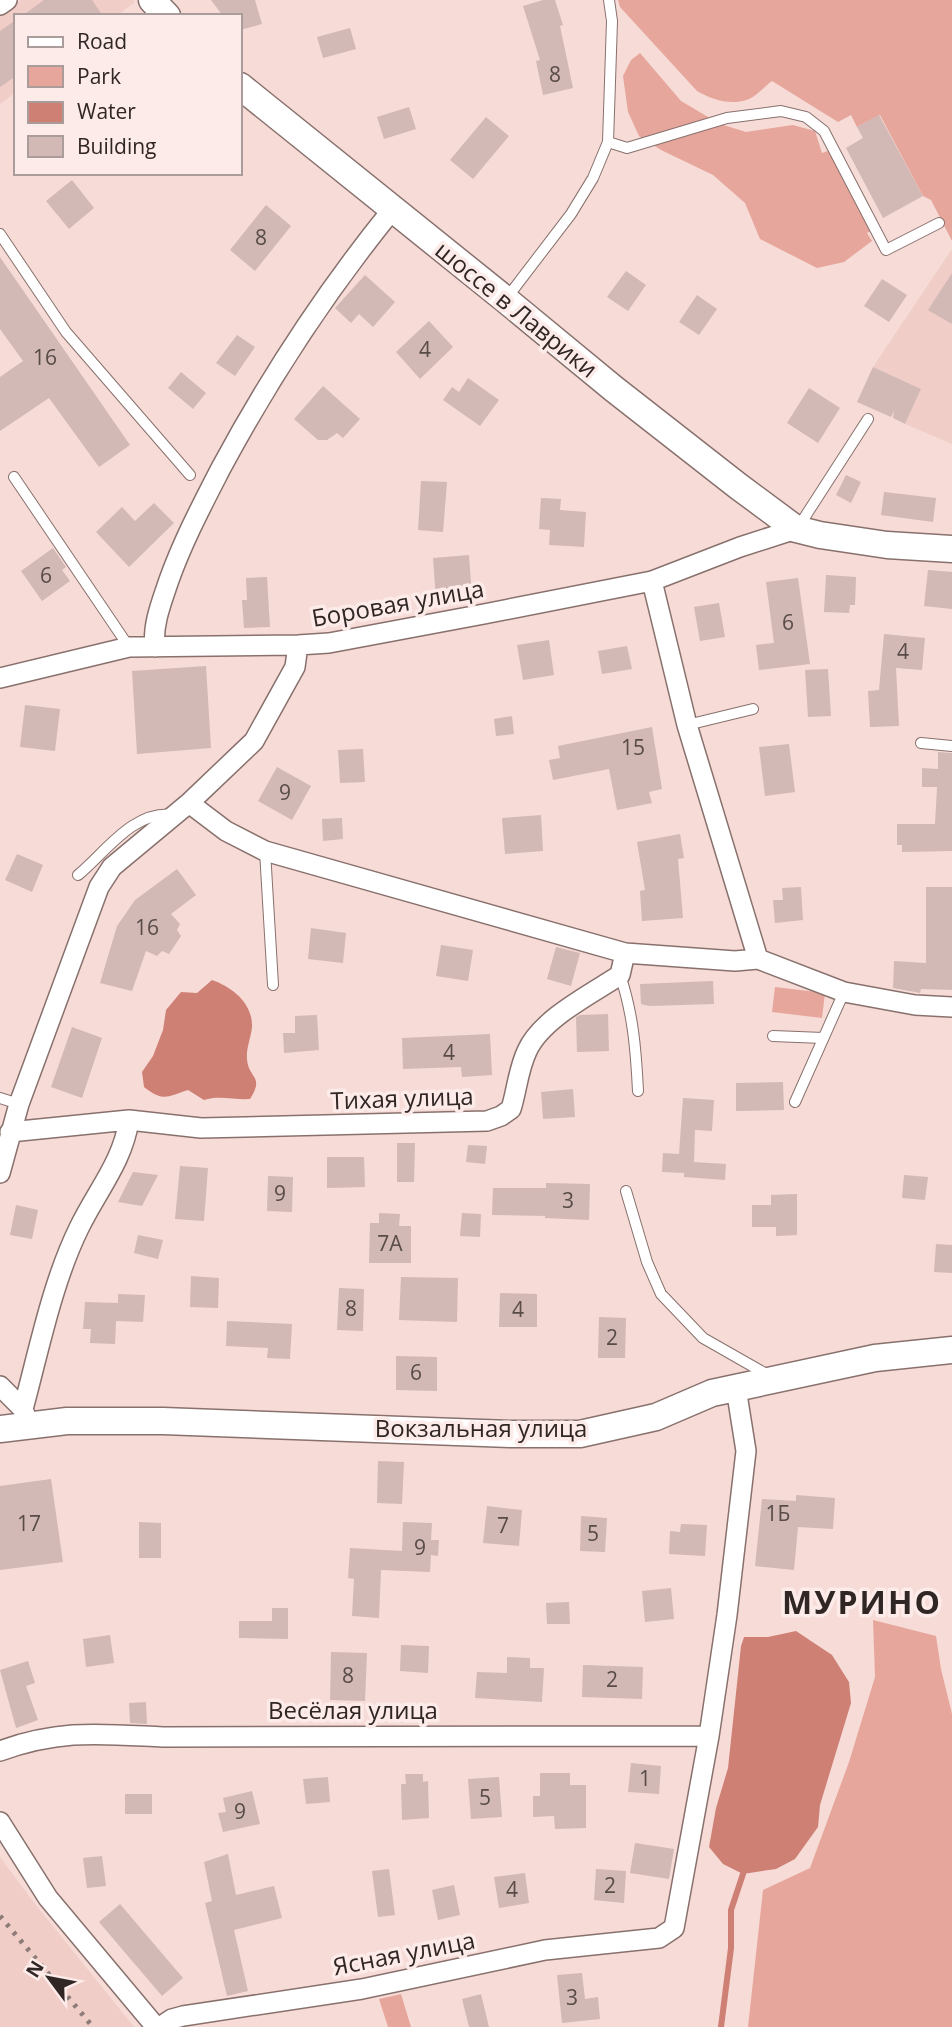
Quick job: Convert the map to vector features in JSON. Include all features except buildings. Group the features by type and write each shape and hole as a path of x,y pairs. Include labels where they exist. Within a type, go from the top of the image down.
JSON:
{"street":[{"path":"0,5 7,0"},
{"path":"152,0 165,14"},
{"name":"шоссе в Лаврики","path":"242,88 624,397 796,529"},
{"path":"155,648 159,608 182,541 244,425 345,268 392,209"},
{"path":"796,529 887,545 952,550"},
{"name":"Боровая улица","path":"0,678 129,647 329,643 652,581 796,529"},
{"path":"652,581 687,725 758,959"},
{"path":"0,1173 10,1132 9,1101 99,887 112,867 182,809 254,741 295,667 298,645"},
{"path":"182,809 265,851 625,953 735,961 758,959 844,992 915,1005 952,1007"},
{"path":"620,975 625,953"},
{"name":"Тихая улица","path":"10,1132 129,1120 201,1128 487,1121 511,1110 518,1072 528,1047 549,1022 620,975"},
{"path":"26,1417 57,1287 78,1229 118,1158 126,1139 129,1120"},
{"name":"Вокзальная улица","path":"0,1429 26,1417 67,1421 163,1421 510,1434 580,1434 656,1417 712,1393 875,1358 952,1350"},
{"path":"0,1386 26,1417"},
{"path":"709,1736 727,1615 746,1451 736,1388"},
{"name":"Весёлая улица","path":"0,1751 58,1735 85,1733 163,1737 709,1736"},
{"name":"Ясная улица","path":"158,2027 183,2016 362,1989 545,1950 659,1938 674,1928 709,1736"},
{"path":"0,1822 48,1898 158,2027"}],"lane":[{"path":"506,300 571,214 593,178 608,142 612,21 609,0"},
{"path":"608,142 627,148 727,118 781,111 806,117 824,131 886,250 939,223"},
{"path":"0,234 66,331 190,475"},
{"path":"796,529 868,419"},
{"path":"14,477 129,647"},
{"path":"687,725 754,709"},
{"path":"921,743 952,746"},
{"path":"78,875 136,824 153,814 182,809"},
{"path":"265,851 273,985"},
{"path":"620,975 630,1003 636,1040 638,1091"},
{"path":"795,1102 844,992"},
{"path":"773,1036 823,1038"},
{"path":"626,1191 647,1262 662,1294 703,1338 774,1379"}],"shaded area":[{"path":"21,0 135,2 119,14 14,14 14,94 0,104 0,14"},
{"path":"952,249 952,444 905,424 921,389 873,367"},
{"path":"0,1857 35,1904 134,2027 0,2027"}],"green space":[{"path":"618,0 952,0 952,241 931,200 923,196 880,115 857,127 851,115 838,122 772,81 755,96 742,101 729,102 709,97 697,91 620,7"},
{"path":"640,53 681,101 720,124 746,132 793,125 815,131 822,153 833,149 875,229 867,233 872,241 844,262 817,268 760,239 745,203 713,175 661,150 639,136 628,112 623,76 631,60"},
{"path":"775,987 825,993 822,1018 772,1012"},
{"path":"873,1620 936,1636 952,1714 952,2027 748,2027 763,1890 810,1868 849,1762 875,1677"},
{"path":"401,1994 411,2027 388,2027 379,1999"}],"water":[{"path":"212,980 240,997 249,1011 252,1027 247,1059 256,1081 254,1091 250,1099 204,1100 188,1090 170,1096 156,1095 144,1087 142,1072 153,1056 163,1030 166,1010 181,992 197,993"},
{"path":"796,1631 832,1655 849,1682 851,1703 820,1805 818,1827 795,1859 776,1869 743,1874 723,1864 709,1847 716,1808 728,1768 741,1646 744,1637 768,1637"}],"waterway":[{"path":"721,2027 731,1948 731,1910 743,1874"}],"railway":[{"path":"0,1916 93,2027"}],"district":[{"name":"МУРИНО","path":"862,1603"}]}
